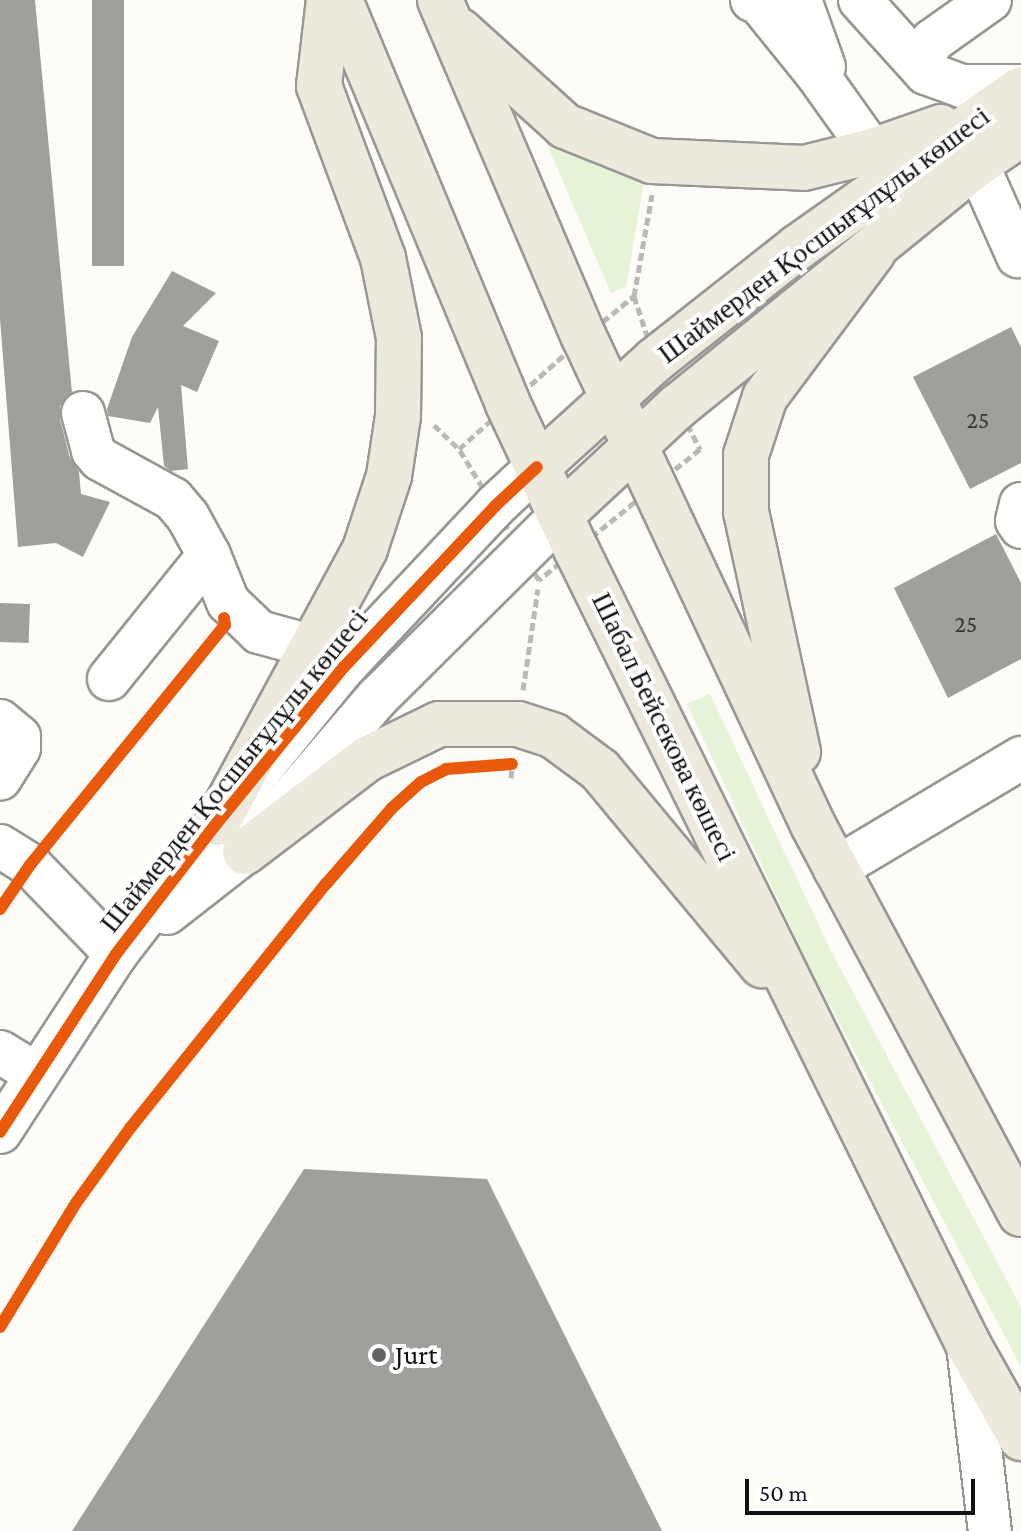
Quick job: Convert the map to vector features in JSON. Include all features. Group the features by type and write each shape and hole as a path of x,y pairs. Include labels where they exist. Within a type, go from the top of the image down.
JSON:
{"main road":[{"path":"231,838 314,647 365,549 389,476 398,416 399,338 383,258 319,86 329,0"},
{"name":"Шабал Бейсекова көшесі","path":"340,0 508,404 560,516 968,1344 1021,1438"},
{"path":"444,10 565,126 658,161 804,168 872,151 1014,104"},
{"path":"444,10 584,337 813,825 1021,1214"},
{"name":"Шаймерден Қосшығұлұлы көшесі","path":"560,516 677,407 873,252 977,164 1014,104"},
{"name":"Шаймерден Қосшығұлұлы көшесі","path":"537,467 655,360 798,247 1014,104"},
{"path":"813,825 746,512 746,455 765,397 873,252"},
{"path":"231,838 367,759 439,724 510,751 554,736 600,770 810,1023"}],"street":[{"path":"752,0 758,1 872,151"},
{"path":"800,0 837,101"},
{"path":"860,0 926,73 1014,104"},
{"path":"926,73 924,56 932,41 990,0"},
{"path":"977,164 1018,256"},
{"path":"83,413 93,451 100,459 173,499 188,517 209,555 228,602 259,632 314,647"},
{"name":"Шаймерден Қосшығұлұлы көшесі","path":"231,838 344,667 495,506 537,467"},
{"path":"1021,504 1017,521 1021,527"},
{"name":"Шаймерден Қосшығұлұлы көшесі","path":"0,1132 116,954 560,516"},
{"path":"109,679 209,555"},
{"path":"0,721 19,737 19,748 0,779"},
{"path":"835,869 1021,758"},
{"path":"0,846 30,865 116,954"},
{"path":"0,1052 36,1074"},
{"path":"968,1344 990,1531"}],"path":[{"path":"655,360 634,296 658,161"},
{"path":"495,506 459,449 634,296"},
{"path":"511,778 510,751 539,580"}],"green space":[{"path":"546,142 597,166 644,182 626,287 611,293"},
{"path":"710,694 831,951 1021,1307 1021,1367 808,964 687,704"}],"building":[{"path":"0,0 35,0 72,393 60,406 60,419 70,458 79,472 81,494 110,502 83,557 56,543 18,547 0,319"},
{"path":"92,0 124,0 124,266 92,266"},
{"path":"172,271 216,293 183,326 219,341 197,392 181,385 188,469 171,471 164,466 158,407 150,423 108,416 107,409 132,337"},
{"path":"1011,327 1021,347 1021,463 970,489 913,377"},
{"path":"996,534 1021,583 1021,659 948,698 894,588"},
{"path":"0,603 30,604 29,643 0,642"},
{"name":"Jurt","path":"304,1169 487,1179 662,1531 72,1531"}],"cycle path":[{"path":"0,1132 116,954 217,823 344,667 495,506 537,467"},
{"path":"0,909 30,865 225,625 224,618"},
{"path":"0,1327 76,1203 131,1127 326,884 392,808 421,782 446,769 512,764"}],"place":[{"name":"Jurt","path":"379,1355"}]}
